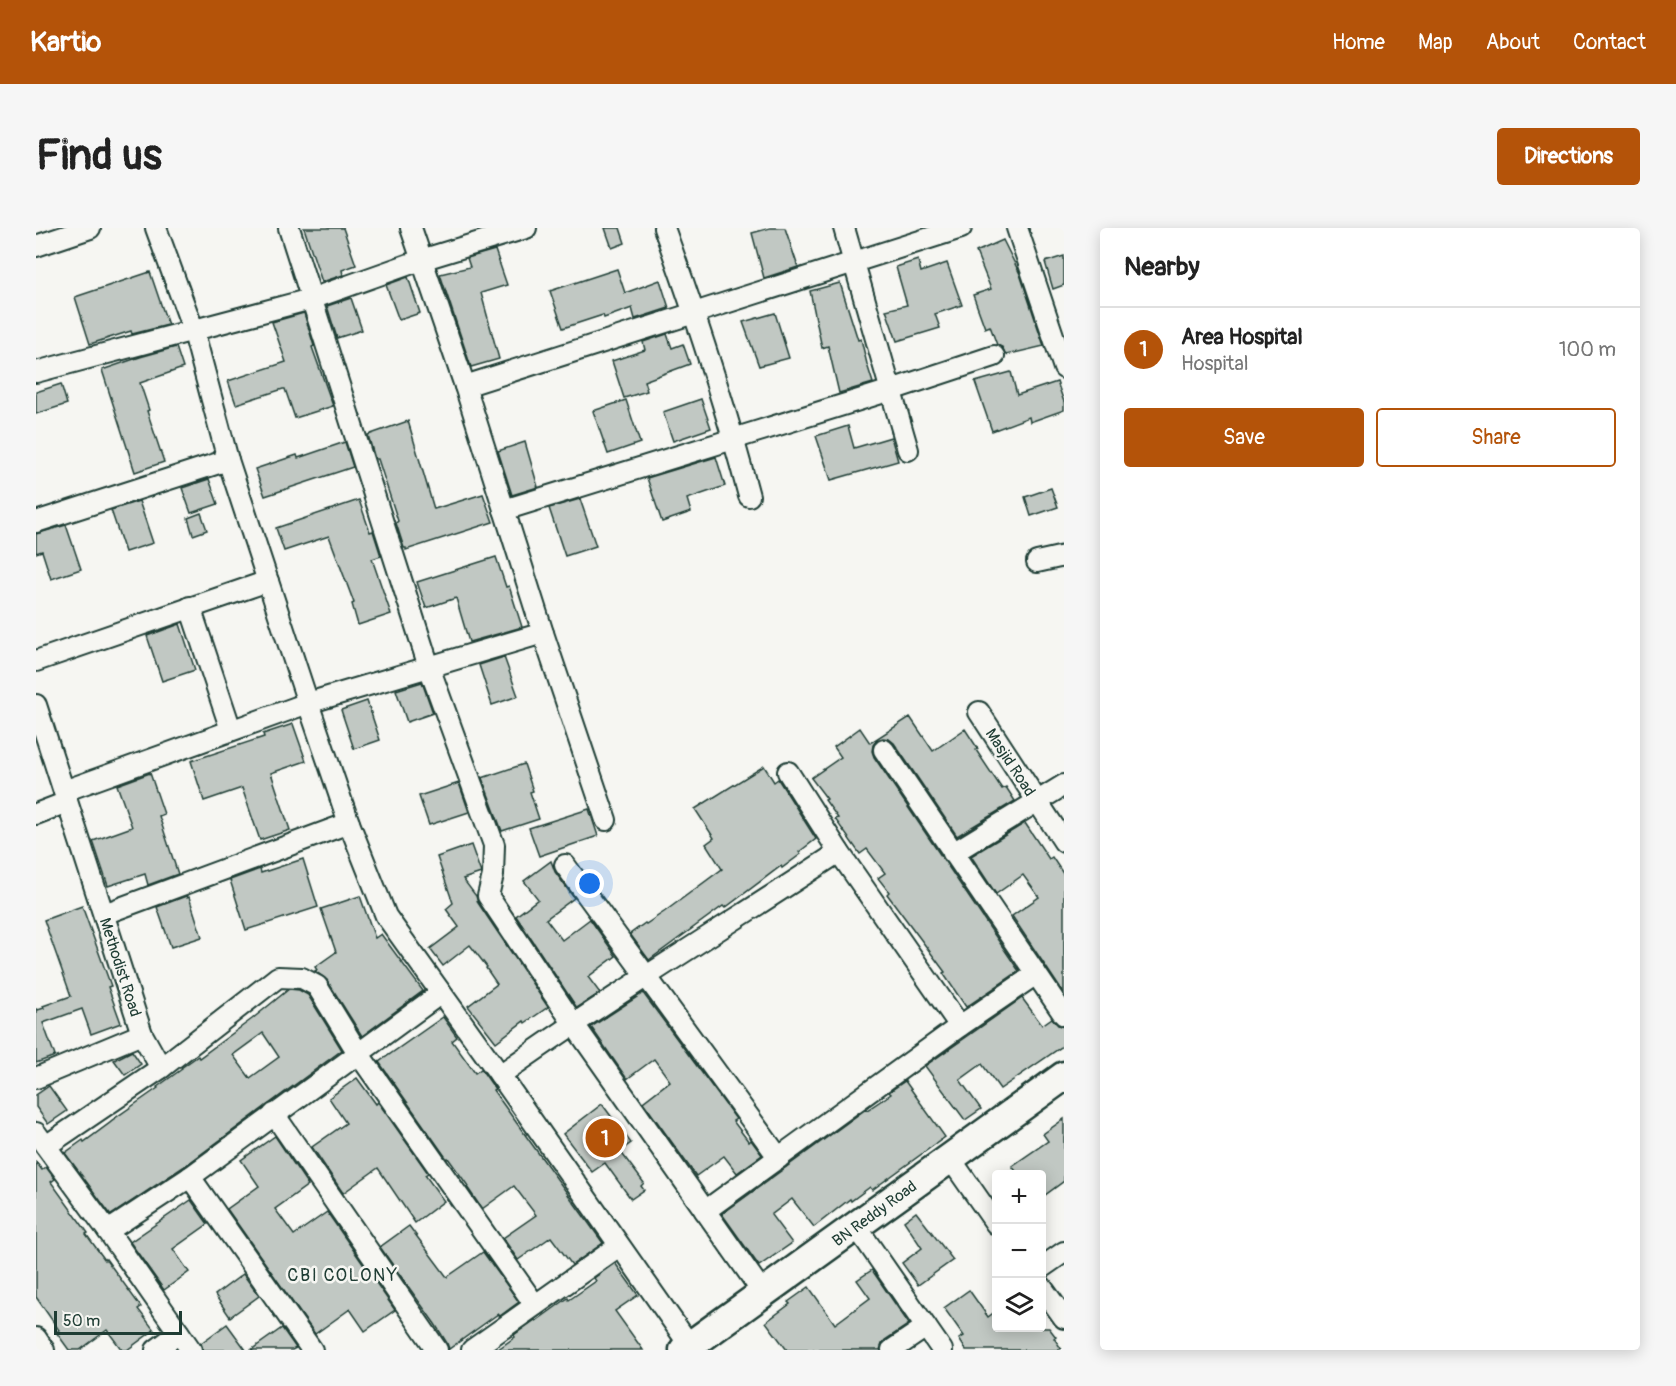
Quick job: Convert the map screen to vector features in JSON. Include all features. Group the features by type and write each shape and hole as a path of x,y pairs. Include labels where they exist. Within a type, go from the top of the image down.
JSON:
{"street":[{"path":"36,246 90,228"},
{"path":"156,228 193,329 228,460 308,703 350,823 386,916 500,1075 689,1348"},
{"path":"289,228 429,667 494,845 493,875 488,896 573,1023 763,1293"},
{"path":"411,228 465,386 543,633 606,820"},
{"path":"36,372 311,299 421,260 526,228"},
{"path":"664,228 695,313 749,496"},
{"path":"843,228 908,450"},
{"path":"465,386 961,228"},
{"path":"1017,228 1064,368"},
{"path":"504,510 994,356"},
{"path":"36,522 228,460"},
{"path":"1037,562 1064,556"},
{"path":"36,661 268,581"},
{"path":"190,608 231,730"},
{"path":"36,814 65,796 231,730 308,703 543,633"},
{"name":"Methodist Road","path":"36,705 142,1034 36,1077"},
{"name":"Masjid Road","path":"979,712 1064,842"},
{"path":"884,750 1064,1015"},
{"path":"788,772 839,852 960,1026"},
{"path":"953,853 1064,785"},
{"path":"104,914 350,823"},
{"path":"500,1075 573,1023 839,852"},
{"path":"565,865 779,1158"},
{"path":"705,1211 960,1026 1036,974"},
{"path":"192,1350 41,1139 161,1068 278,977 302,978 317,986 358,1053 535,1305"},
{"path":"108,1231 190,1177 441,993"},
{"path":"142,1034 161,1068"},
{"name":"BN Reddy Road","path":"689,1348 1064,1076"},
{"path":"274,1114 437,1350"},
{"path":"950,1158 992,1218"},
{"path":"190,1177 312,1350"},
{"path":"856,1226 942,1350"},
{"path":"472,1350 619,1246"},
{"path":"1046,1265 1064,1252"},
{"path":"1046,1293 1064,1318"},
{"path":"892,1350 926,1327"},
{"path":"156,1350 180,1333"},
{"path":"36,1338 44,1350"}],"building":[{"path":"304,228 343,228 356,265 342,270 343,275 322,282"},
{"path":"605,228 620,228 625,243 612,248"},
{"path":"770,228 785,228 798,267 764,278 752,233"},
{"path":"1003,240 1020,274 1044,346 1006,355 1002,347 997,345 990,326 985,328 973,295 991,289 976,252"},
{"path":"495,250 507,285 481,293 499,359 471,367 440,274 470,267 467,258"},
{"path":"1064,256 1064,285 1053,289 1045,262"},
{"path":"918,260 921,272 947,263 962,305 935,314 940,328 897,341 886,310 907,305 896,267"},
{"path":"617,269 625,293 660,280 669,308 635,319 632,308 604,318 603,315 563,328 550,291"},
{"path":"150,272 168,325 132,334 131,331 90,344 75,297"},
{"path":"408,277 420,313 399,320 386,285"},
{"path":"840,283 858,340 861,339 873,383 839,393 828,346 822,348 810,291"},
{"path":"351,298 362,330 337,338 327,306"},
{"path":"304,313 314,346 312,347 333,406 295,418 285,389 236,404 228,381 286,362 272,322"},
{"path":"775,313 789,358 759,366 743,322"},
{"path":"667,334 672,348 683,344 690,364 644,381 647,391 624,398 612,361 645,350 643,342"},
{"path":"176,347 183,368 140,383 164,462 135,472 102,370"},
{"path":"1011,372 1017,395 1057,382 1064,402 1064,410 1030,422 1029,417 992,431 975,382"},
{"path":"61,384 67,404 36,414 36,392"},
{"path":"701,399 711,428 673,441 663,412"},
{"path":"626,400 640,443 608,454 593,411"},
{"path":"408,421 434,509 483,494 493,522 406,550 404,548 396,523 398,521 368,435"},
{"path":"848,426 854,448 891,437 898,461 831,480 816,436"},
{"path":"345,442 353,467 265,496 255,469 297,455 298,458"},
{"path":"525,442 538,487 512,495 498,451"},
{"path":"716,457 725,486 687,499 691,512 662,522 647,478"},
{"path":"209,479 218,504 191,513 182,488"},
{"path":"1051,488 1058,507 1031,516 1025,497"},
{"path":"580,499 596,546 565,556 549,508"},
{"path":"359,500 381,556 372,559 391,614 358,625 352,604 354,603 329,536 284,551 276,528"},
{"path":"139,501 153,543 125,552 111,510"},
{"path":"201,513 207,530 193,535 188,518"},
{"path":"66,525 81,569 51,579 42,551 36,553 36,534"},
{"path":"496,557 506,587 509,586 522,627 469,642 456,598 426,608 417,582"},
{"path":"180,624 195,670 162,681 147,636"},
{"path":"504,657 518,696 492,705 479,665"},
{"path":"422,682 433,713 407,722 396,690"},
{"path":"367,701 380,740 354,749 341,710"},
{"path":"910,717 933,751 965,729 1002,789 1006,787 1015,801 957,836 894,743 883,738 877,740 873,745 874,757 1019,971 966,1007 943,973 945,972 887,894 889,892 878,878 885,873 867,849 860,854 835,819 838,818 825,800 827,799 811,778 841,757 834,747 860,728 870,743"},
{"path":"293,724 306,761 271,773 290,830 260,840 242,788 204,801 191,761 264,737 263,734"},
{"path":"524,764 539,819 502,831 482,778"},
{"path":"764,766 774,782 778,779 816,839 782,868 781,866 725,908 723,906 649,960 630,934 722,869 706,844 714,838 695,809"},
{"path":"150,773 164,814 159,816 178,874 148,885 145,874 108,886 93,841 132,827 117,785"},
{"path":"459,783 469,812 429,825 419,796"},
{"path":"589,809 598,836 539,856 529,828"},
{"path":"1025,823 1049,859 1052,857 1064,875 1064,994 1012,916 1039,897 1023,875 996,894 971,856"},
{"path":"471,845 481,873 463,879 548,1007 496,1042 468,1006 497,984 487,967 470,945 443,966 430,949 459,927 446,909 453,903 437,857"},
{"path":"303,859 318,907 246,930 230,880 260,869 261,873"},
{"path":"551,861 555,872 574,898 546,919 562,940 590,919 616,956 588,977 600,993 577,1008 516,916 538,899 524,881"},
{"path":"186,896 189,897 202,937 171,947 157,907"},
{"path":"360,896 375,938 381,934 423,991 362,1036 327,980 315,971 317,970 315,967 336,952 321,909"},
{"path":"82,906 111,986 108,987 121,1023 91,1034 82,1009 43,1023 55,1056 36,1063 36,1009 44,1008 43,1006 71,996 44,920"},
{"path":"289,989 299,990 308,995 342,1050 189,1163 111,1215 65,1153 83,1140 84,1142 158,1088 181,1068 198,1056 199,1058","holes":["263,1033 279,1057 250,1078 233,1055"]},
{"path":"643,993 736,1119 733,1121 762,1155 737,1173 724,1156 696,1176 643,1102 670,1081 654,1059 627,1079 591,1027"},
{"path":"1022,998 1042,1025 1052,1018 1058,1025 1064,1027 1064,1045 1000,1089 982,1064 960,1080 981,1109 965,1120 925,1066"},
{"path":"443,1017 457,1037 452,1041 475,1073 481,1069 495,1089 493,1090 603,1243 572,1265 551,1237 518,1260 503,1238 536,1215 514,1186 482,1209 379,1062"},
{"path":"132,1051 141,1064 125,1075 114,1060"},
{"path":"357,1078 376,1104 378,1102 428,1173 425,1175 444,1201 415,1223 378,1168 343,1193 312,1147 346,1123 329,1098"},
{"path":"905,1081 945,1137 872,1190 870,1187 851,1201 850,1199 814,1227 792,1199 771,1215 792,1243 759,1266 722,1214 866,1109 891,1094 889,1092"},
{"path":"49,1086 67,1111 48,1124 36,1107 36,1095"},
{"path":"602,1104 631,1143 620,1151 644,1183 641,1186 644,1190 631,1199 605,1163 592,1172 563,1134"},
{"path":"1064,1119 1064,1181 1046,1194 1046,1170 1015,1170 1012,1166 1048,1141 1043,1134"},
{"path":"275,1136 308,1185 275,1209 294,1235 327,1212 395,1310 365,1331 350,1309 315,1334 227,1209 259,1186 241,1160"},
{"path":"36,1162 42,1170 46,1167 55,1179 51,1182 88,1233 86,1234 141,1307 138,1309 154,1330 127,1350 122,1350 107,1330 80,1350 69,1350 56,1332 59,1330 36,1297"},
{"path":"191,1200 208,1224 173,1249 189,1272 164,1290 130,1242"},
{"path":"916,1212 953,1260 918,1285 902,1263 922,1248 904,1221"},
{"path":"409,1226 447,1277 483,1252 519,1302 449,1349 435,1324 380,1247"},
{"path":"615,1263 638,1295 615,1311 643,1350 497,1350 535,1320 596,1281 594,1278"},
{"path":"872,1270 909,1324 885,1340 880,1350 787,1350 766,1322 809,1287 835,1324 870,1298 857,1280"},
{"path":"243,1274 259,1296 230,1317 215,1295"},
{"path":"969,1290 988,1317 992,1314 992,1332 1046,1332 1046,1328 1049,1328 1062,1350 966,1350 959,1339 964,1336 944,1308"},
{"path":"227,1324 246,1350 203,1350 201,1343"},
{"path":"282,1328 296,1348 292,1350 251,1350"}],"place":[{"name":"Area Hospital","path":"605,1138"}],"district":[{"name":"CBI COLONY","path":"343,1275"}]}
